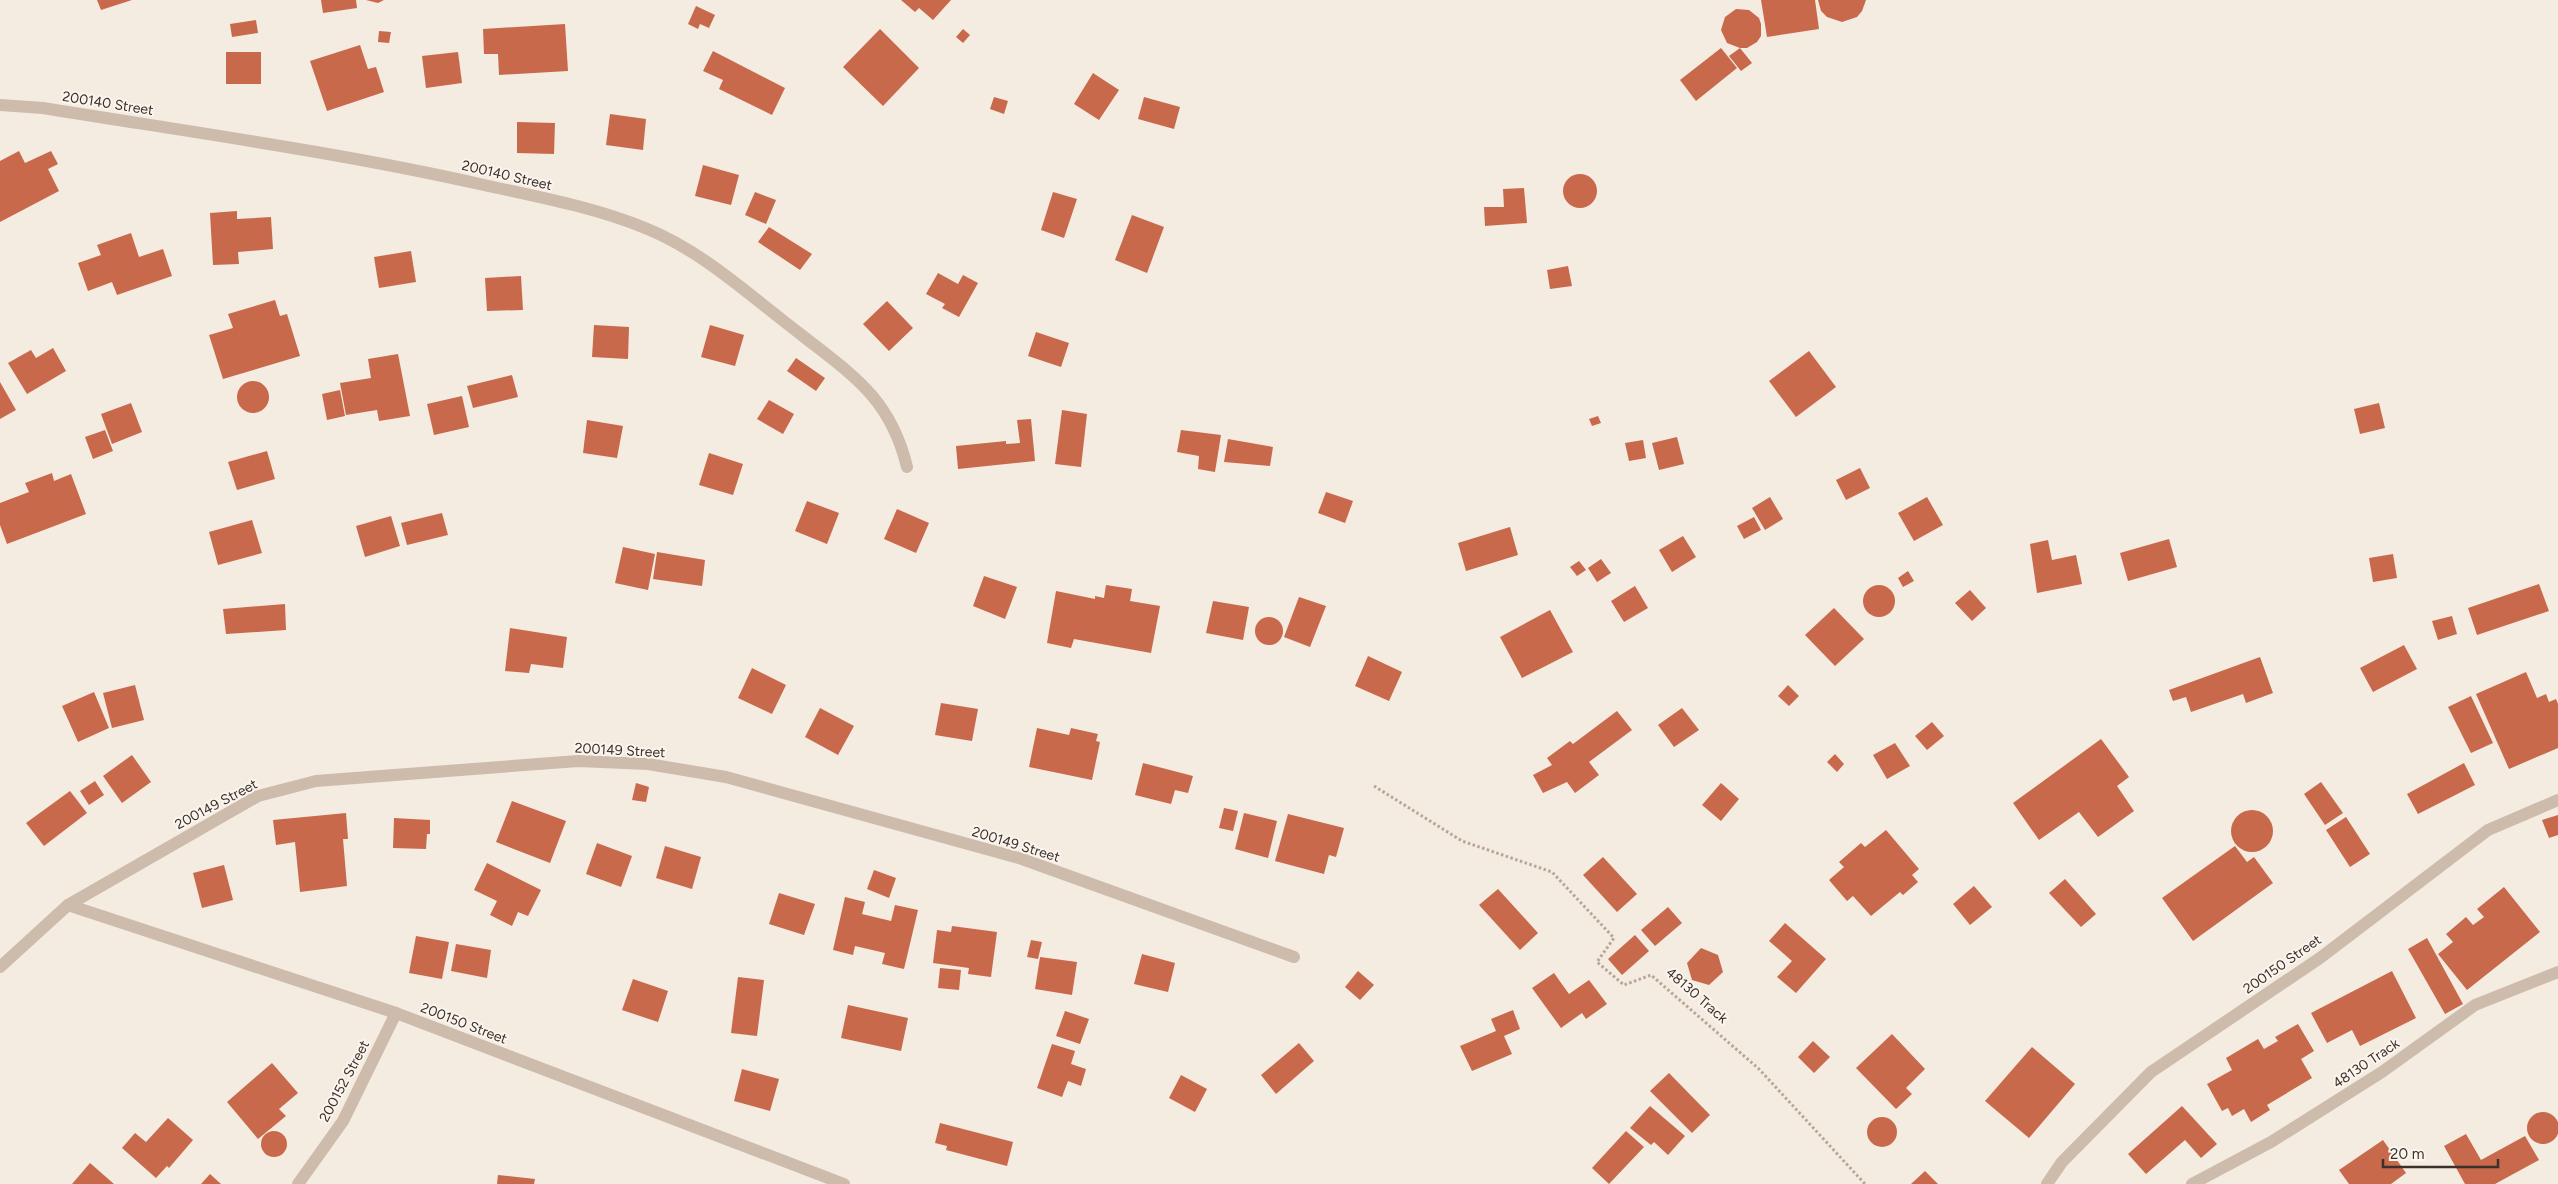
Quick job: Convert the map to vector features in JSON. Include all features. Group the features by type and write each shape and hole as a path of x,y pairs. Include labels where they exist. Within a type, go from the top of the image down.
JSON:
{"street":[{"name":"200140 Street","path":"0,105 42,108 430,173 595,210 646,228 692,250 866,386 890,420 901,443 907,467"},
{"name":"200149 Street","path":"0,967 68,905 258,796 316,781 578,761 648,764 726,777 1022,859 1294,957"},
{"name":"200150 Street","path":"2047,1184 2062,1162 2151,1072 2320,958 2488,830 2558,800"},
{"name":"200150 Street","path":"68,905 396,1013 844,1184"},
{"name":"48130 Track","path":"2192,1184 2271,1142 2382,1072 2475,1005 2558,972"},
{"name":"200152 Street","path":"298,1184 343,1121 396,1013"}],"path":[{"name":"48130 Track","path":"1374,786 1462,841 1552,872 1614,938 1597,962 1624,985 1651,975 1759,1069 1865,1184"}],"building":[{"path":"97,0 132,0 101,10"},
{"path":"321,0 356,0 357,8 323,13"},
{"path":"366,0 384,0 378,3"},
{"path":"901,0 951,0 933,20 919,8 915,12"},
{"path":"1761,0 1815,0 1819,29 1767,37"},
{"path":"1818,0 1866,0 1862,11 1857,17 1842,22 1827,17 1821,11"},
{"path":"696,6 715,15 709,28 700,24 698,29 688,24"},
{"path":"1736,9 1749,10 1759,18 1761,24 1761,36 1757,42 1747,48 1740,48 1727,43 1721,30 1725,17"},
{"path":"256,20 258,33 232,37 230,24"},
{"path":"565,24 568,71 499,75 498,54 484,54 483,29"},
{"path":"880,29 919,68 883,106 843,67"},
{"path":"963,29 970,35 963,43 956,37"},
{"path":"379,31 391,32 389,43 378,42"},
{"path":"360,45 368,69 376,67 384,92 327,111 310,61"},
{"path":"1721,48 1737,68 1696,101 1680,80"},
{"path":"1740,48 1752,63 1741,71 1729,56"},
{"path":"713,51 785,88 772,115 719,89 723,80 703,71"},
{"path":"226,52 261,52 261,84 226,84"},
{"path":"458,52 462,83 426,88 422,56"},
{"path":"1093,73 1119,90 1099,120 1074,104"},
{"path":"994,97 1008,101 1004,114 990,109"},
{"path":"1144,97 1180,107 1174,129 1138,119"},
{"path":"610,114 646,119 643,150 606,145"},
{"path":"517,122 555,123 554,154 517,153"},
{"path":"19,151 25,163 51,151 58,164 48,169 59,191 0,222 0,161"},
{"path":"703,165 739,175 731,205 695,196"},
{"path":"1580,174 1592,179 1597,191 1592,203 1580,208 1568,203 1563,191 1568,179"},
{"path":"1524,188 1527,223 1485,226 1484,207 1504,207 1503,189"},
{"path":"755,192 776,200 766,224 745,215"},
{"path":"1053,192 1077,199 1064,238 1041,230"},
{"path":"237,211 237,219 271,217 273,249 238,252 239,264 213,265 210,213"},
{"path":"1132,215 1164,227 1147,273 1115,260"},
{"path":"769,227 812,254 800,270 758,242"},
{"path":"131,233 139,257 163,249 172,276 117,295 112,282 88,291 78,263 101,255 97,245"},
{"path":"411,251 416,282 379,288 374,257"},
{"path":"1568,266 1572,286 1550,289 1547,270"},
{"path":"938,273 958,284 963,275 978,283 959,317 942,308 945,304 926,294"},
{"path":"521,276 523,310 487,311 485,278"},
{"path":"275,300 280,316 287,314 300,356 223,379 209,335 233,328 228,314"},
{"path":"887,301 913,328 889,351 863,324"},
{"path":"594,325 629,327 628,359 592,357"},
{"path":"710,325 744,335 735,366 701,357"},
{"path":"1036,332 1069,343 1061,367 1028,356"},
{"path":"53,348 66,371 27,394 8,363 31,350 36,358"},
{"path":"1809,351 1836,387 1796,417 1769,381"},
{"path":"398,354 410,416 379,421 377,410 346,415 340,383 371,378 368,359"},
{"path":"796,358 825,378 816,391 787,371"},
{"path":"512,375 518,397 473,408 467,386"},
{"path":"253,381 259,382 264,386 268,391 268,403 264,408 259,412 253,413 247,412 242,408 238,403 237,397 238,391 242,386 247,382"},
{"path":"0,382 16,410 0,419"},
{"path":"340,390 345,416 327,420 322,394"},
{"path":"462,396 469,427 434,435 427,404"},
{"path":"769,400 794,414 783,434 757,419"},
{"path":"131,403 142,432 112,444 101,414"},
{"path":"2379,403 2385,428 2360,434 2354,409"},
{"path":"1062,410 1087,414 1081,467 1055,464"},
{"path":"1598,416 1601,423 1592,426 1589,419"},
{"path":"1031,419 1035,461 958,469 956,446 1006,441 1006,444 1020,443 1017,420"},
{"path":"587,420 623,426 617,458 583,453"},
{"path":"105,430 113,451 93,459 85,437"},
{"path":"1181,430 1221,435 1215,472 1198,469 1199,456 1177,452"},
{"path":"1677,437 1684,464 1659,470 1652,443"},
{"path":"1228,439 1273,447 1270,466 1224,462"},
{"path":"1643,440 1646,458 1629,461 1625,443"},
{"path":"267,451 275,479 237,490 228,462"},
{"path":"709,453 743,464 733,495 699,485"},
{"path":"1860,468 1870,488 1846,500 1836,480"},
{"path":"52,473 54,481 71,474 86,514 7,544 0,525 0,503 29,492 25,483"},
{"path":"1326,492 1353,501 1345,523 1318,513"},
{"path":"1770,497 1783,519 1765,530 1752,508"},
{"path":"1927,497 1943,525 1914,541 1898,513"},
{"path":"807,501 839,513 827,544 795,531"},
{"path":"897,509 929,523 916,553 884,539"},
{"path":"442,513 448,535 407,545 401,523"},
{"path":"391,516 400,546 365,557 356,526"},
{"path":"1754,517 1761,530 1744,539 1737,526"},
{"path":"252,520 262,553 218,565 209,532"},
{"path":"1510,527 1518,555 1466,571 1458,543"},
{"path":"1683,536 1696,557 1672,572 1659,550"},
{"path":"2169,539 2177,567 2128,581 2120,553"},
{"path":"2048,540 2052,560 2076,555 2082,584 2037,593 2030,544"},
{"path":"623,547 655,554 648,590 615,583"},
{"path":"657,552 705,560 702,586 653,579"},
{"path":"2393,554 2397,578 2373,582 2369,558"},
{"path":"1601,559 1611,573 1597,582 1588,568"},
{"path":"1579,561 1586,570 1577,576 1570,567"},
{"path":"1908,571 1914,581 1903,587 1898,578"},
{"path":"984,576 1017,587 1005,619 973,606"},
{"path":"2539,584 2549,611 2477,635 2468,608"},
{"path":"1106,585 1132,589 1130,601 1160,606 1151,653 1074,639 1071,648 1047,643 1056,591 1095,599 1095,596 1104,598"},
{"path":"1879,585 1891,589 1895,601 1891,613 1879,617 1867,613 1863,601 1867,589"},
{"path":"1635,586 1648,608 1624,622 1611,601"},
{"path":"1970,590 1986,608 1972,621 1955,603"},
{"path":"1299,597 1326,606 1310,647 1284,637"},
{"path":"1213,601 1249,607 1243,640 1206,633"},
{"path":"285,604 286,630 226,634 223,609"},
{"path":"1834,608 1864,639 1835,666 1805,635"},
{"path":"1550,610 1573,652 1522,678 1500,637"},
{"path":"2452,616 2457,634 2438,640 2432,621"},
{"path":"1269,617 1279,621 1283,631 1279,641 1269,645 1259,641 1255,631 1259,621"},
{"path":"510,628 567,637 563,668 531,664 529,673 505,671"},
{"path":"2404,645 2417,669 2373,692 2360,668"},
{"path":"1368,656 1402,672 1389,701 1355,686"},
{"path":"2260,657 2273,693 2246,703 2243,694 2191,712 2186,697 2173,701 2169,690"},
{"path":"752,668 786,685 772,714 738,698"},
{"path":"2526,672 2537,698 2546,694 2549,702 2556,699 2558,704 2558,748 2509,769 2476,694"},
{"path":"135,685 144,720 112,728 103,693"},
{"path":"1788,685 1799,696 1789,706 1778,696"},
{"path":"94,692 109,728 78,742 62,706"},
{"path":"2471,696 2493,743 2471,753 2448,707"},
{"path":"941,703 978,709 972,741 935,735"},
{"path":"820,708 854,726 838,755 805,737"},
{"path":"1682,708 1699,730 1674,747 1658,725"},
{"path":"1617,711 1632,730 1589,762 1599,775 1575,793 1567,782 1543,793 1533,775 1552,765 1547,758 1570,741 1573,744"},
{"path":"1932,722 1944,736 1927,750 1915,736"},
{"path":"1037,728 1069,735 1071,728 1098,734 1096,741 1100,742 1092,780 1029,767"},
{"path":"2101,739 2129,777 2117,786 2134,811 2098,837 2079,812 2039,840 2013,803"},
{"path":"1895,743 1910,766 1887,779 1873,755"},
{"path":"1835,754 1844,764 1837,772 1827,762"},
{"path":"132,755 151,782 122,803 103,776"},
{"path":"1143,763 1193,776 1188,793 1175,790 1171,804 1135,795"},
{"path":"2464,763 2475,785 2418,814 2407,794"},
{"path":"95,781 104,795 89,805 80,791"},
{"path":"2321,782 2343,813 2325,825 2304,794"},
{"path":"636,783 649,787 646,802 632,800"},
{"path":"1721,783 1739,799 1721,821 1702,805"},
{"path":"70,791 87,813 44,846 26,823"},
{"path":"512,801 566,821 550,863 496,842"},
{"path":"1224,808 1238,811 1233,831 1219,828"},
{"path":"2252,810 2267,816 2273,831 2267,846 2252,852 2237,846 2231,831 2237,816"},
{"path":"346,813 348,839 343,839 347,886 300,892 295,842 276,845 273,820"},
{"path":"1244,813 1277,821 1268,858 1235,849"},
{"path":"1288,814 1344,828 1336,857 1329,855 1324,874 1275,861"},
{"path":"2558,815 2558,835 2549,838 2542,820"},
{"path":"2346,817 2370,854 2350,867 2326,830"},
{"path":"394,818 430,820 430,834 427,834 426,849 393,848"},
{"path":"1886,830 1919,869 1912,875 1918,882 1903,895 1900,892 1871,916 1853,896 1847,901 1829,880 1844,867 1839,862 1861,843 1865,847"},
{"path":"597,843 632,856 621,887 586,874"},
{"path":"665,846 701,857 692,889 656,878"},
{"path":"2235,846 2247,862 2254,857 2273,883 2193,941 2162,898"},
{"path":"1603,857 1637,894 1617,912 1583,875"},
{"path":"487,863 541,890 528,916 518,912 512,926 490,915 497,901 474,890"},
{"path":"224,865 233,900 202,908 193,873"},
{"path":"874,870 896,878 889,898 867,889"},
{"path":"2065,879 2096,914 2081,927 2049,893"},
{"path":"1974,886 1992,907 1970,925 1953,904"},
{"path":"2504,887 2540,932 2467,990 2438,954 2453,942 2446,934 2466,917 2473,925 2484,917 2477,909"},
{"path":"1498,889 1538,933 1520,950 1479,905"},
{"path":"779,893 815,904 804,935 769,924"},
{"path":"845,897 865,902 862,914 891,921 895,905 918,910 904,969 882,964 885,953 855,946 853,955 833,950"},
{"path":"1668,907 1682,923 1655,946 1641,930"},
{"path":"1785,923 1826,959 1796,993 1777,977 1792,961 1769,941"},
{"path":"952,926 997,932 991,977 968,974 969,968 933,963 937,930 951,932"},
{"path":"1635,935 1649,951 1622,975 1608,959"},
{"path":"416,936 449,942 442,979 409,973"},
{"path":"2427,938 2463,1004 2445,1014 2408,949"},
{"path":"1031,940 1042,942 1038,959 1027,957"},
{"path":"456,944 491,950 487,978 451,971"},
{"path":"1701,948 1718,955 1723,972 1709,985 1692,980 1687,963"},
{"path":"1142,954 1175,963 1168,992 1134,984"},
{"path":"1040,957 1077,962 1072,995 1035,989"},
{"path":"940,968 961,970 959,990 938,988"},
{"path":"1358,971 1374,985 1360,1000 1345,987"},
{"path":"2392,971 2416,1018 2360,1046 2352,1030 2327,1043 2311,1013"},
{"path":"1554,973 1569,994 1589,980 1607,1004 1586,1019 1582,1013 1561,1028 1532,988"},
{"path":"738,977 764,980 757,1036 731,1033"},
{"path":"633,979 668,991 658,1022 622,1010"},
{"path":"848,1005 908,1018 901,1051 841,1038"},
{"path":"1513,1010 1520,1029 1504,1036 1512,1054 1472,1071 1460,1046 1496,1031 1491,1019"},
{"path":"1065,1011 1089,1019 1080,1044 1056,1036"},
{"path":"2298,1024 2314,1051 2301,1059 2312,1078 2267,1105 2270,1110 2251,1122 2244,1109 2232,1116 2228,1108 2222,1111 2207,1084 2232,1070 2226,1058 2258,1039 2264,1049 2278,1041 2275,1037"},
{"path":"1892,1034 1925,1069 1906,1088 1912,1094 1896,1109 1856,1068"},
{"path":"1813,1041 1830,1057 1814,1073 1798,1057"},
{"path":"1299,1043 1314,1061 1276,1094 1261,1075"},
{"path":"1052,1044 1075,1051 1071,1064 1086,1069 1081,1086 1068,1081 1062,1097 1037,1088"},
{"path":"2032,1047 2075,1084 2029,1138 1985,1101"},
{"path":"272,1063 298,1093 279,1109 286,1116 258,1139 227,1102"},
{"path":"742,1069 779,1079 770,1111 734,1101"},
{"path":"1669,1073 1710,1115 1692,1133 1650,1091"},
{"path":"1181,1075 1207,1089 1195,1112 1169,1098"},
{"path":"1650,1106 1685,1136 1668,1155 1654,1142 1651,1145 1630,1128"},
{"path":"2182,1106 2217,1144 2201,1158 2185,1140 2146,1174 2128,1154"},
{"path":"2543,1112 2549,1113 2554,1117 2558,1122 2558,1134 2554,1139 2549,1143 2543,1144 2537,1143 2532,1139 2528,1134 2527,1128 2528,1122 2532,1117 2537,1113"},
{"path":"1882,1117 1892,1122 1897,1132 1892,1142 1882,1147 1872,1142 1867,1132 1872,1122"},
{"path":"168,1118 193,1140 169,1168 167,1166 156,1178 122,1148 135,1133 146,1142"},
{"path":"940,1123 1013,1142 1007,1166 946,1150 947,1146 935,1143"},
{"path":"274,1131 283,1135 287,1144 283,1153 274,1157 265,1153 261,1144 265,1135"},
{"path":"1626,1131 1644,1147 1609,1184 1592,1168"},
{"path":"2466,1134 2481,1160 2525,1136 2539,1160 2495,1184 2465,1184 2444,1146"},
{"path":"2383,1140 2406,1173 2391,1184 2349,1184 2339,1170"},
{"path":"90,1163 114,1184 72,1184"},
{"path":"1925,1171 1938,1184 1911,1184"},
{"path":"210,1174 221,1184 201,1184"},
{"path":"498,1175 535,1179 534,1184 497,1184"}]}
